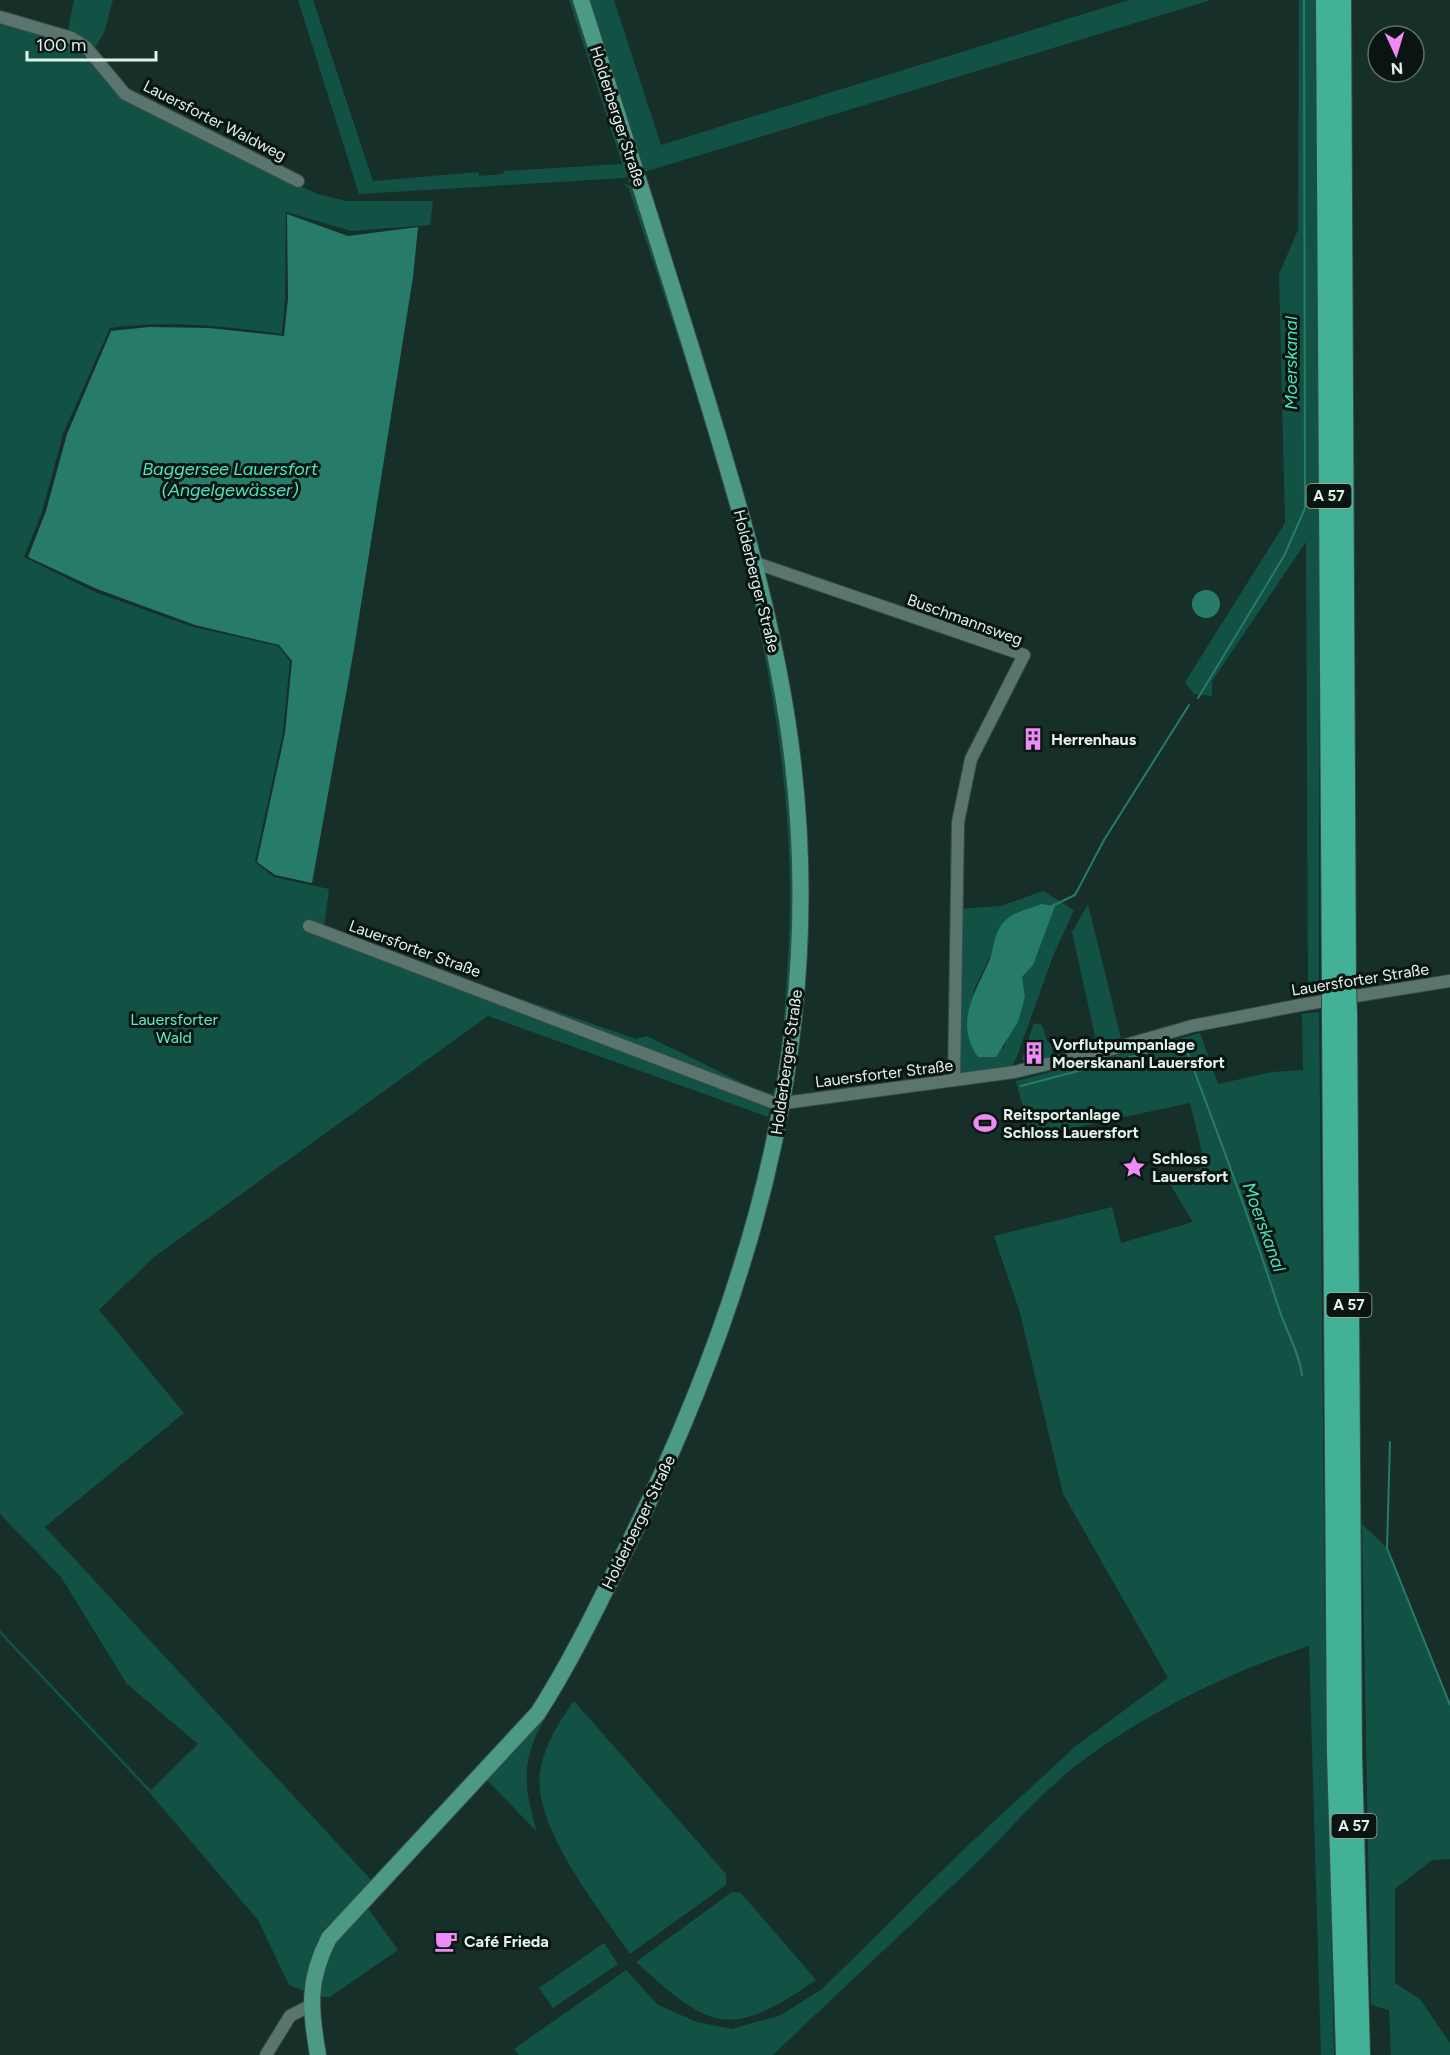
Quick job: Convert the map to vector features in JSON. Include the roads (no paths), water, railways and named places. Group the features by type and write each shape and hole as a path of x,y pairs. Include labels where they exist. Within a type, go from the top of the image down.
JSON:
{"highway":[{"name":"A 57","path":"1325,0 1339,990"},
{"name":"A 57","path":"1342,0 1336,1754 1345,2055"},
{"name":"A 57","path":"1339,1015 1361,2055"}],"main road":[{"name":"Holderberger Straße","path":"318,2055 311,2005 313,1975 329,1938 538,1713 565,1671 647,1507 698,1394 745,1263 783,1103 793,1026 799,947 798,824 788,723 756,563 581,0"}],"street":[{"name":"Lauersforter Waldweg","path":"0,17 72,38 86,47 125,93 298,181"},
{"name":"Buschmannsweg","path":"756,563 1024,655 972,759 957,822 954,1080"},
{"name":"Lauersforter Straße","path":"309,926 777,1104 1014,1072 1112,1049 1192,1026 1306,1004 1450,981"},
{"path":"266,2055 290,2016 311,2005"}],"water":[{"name":"Baggersee Lauersfort (Angelgewässer)","path":"287,214 348,236 418,227 413,277 353,655 312,883 275,875 257,862 285,733 292,661 279,645 195,625 97,589 28,557 46,511 67,434 111,331 149,327 209,328 284,336 288,299"},
{"path":"1206,590 1216,594 1220,604 1216,614 1206,618 1196,614 1192,604 1196,594"},
{"path":"1041,904 1055,906 1033,965 1022,977 1025,997 1018,1022 996,1057 978,1057 971,1044 967,1020 973,996 989,961 997,933 1010,917"}],"waterway":[{"name":"Moerskanal","path":"1198,698 1284,556 1305,508 1304,0"},
{"name":"Moerskanal","path":"1050,907 1075,895 1104,840 1189,705"},
{"name":"Moerskanal","path":"1021,1086 1184,1043 1295,1349 1302,1375"},
{"name":"Moerskanal","path":"1390,1442 1387,1548 1450,1705"}],"place":[{"name":"Herrenhaus","path":"1033,739"},
{"name":"Vorflutpumpanlage Moerskananl Lauersfort","path":"1034,1053"},
{"name":"Reitsportanlage Schloss Lauersfort","path":"985,1123"},
{"name":"Schloss Lauersfort","path":"1134,1167"},
{"name":"Café Frieda","path":"446,1941"}],"park label":[{"name":"Lauersforter Wald","path":"174,1028"}]}
